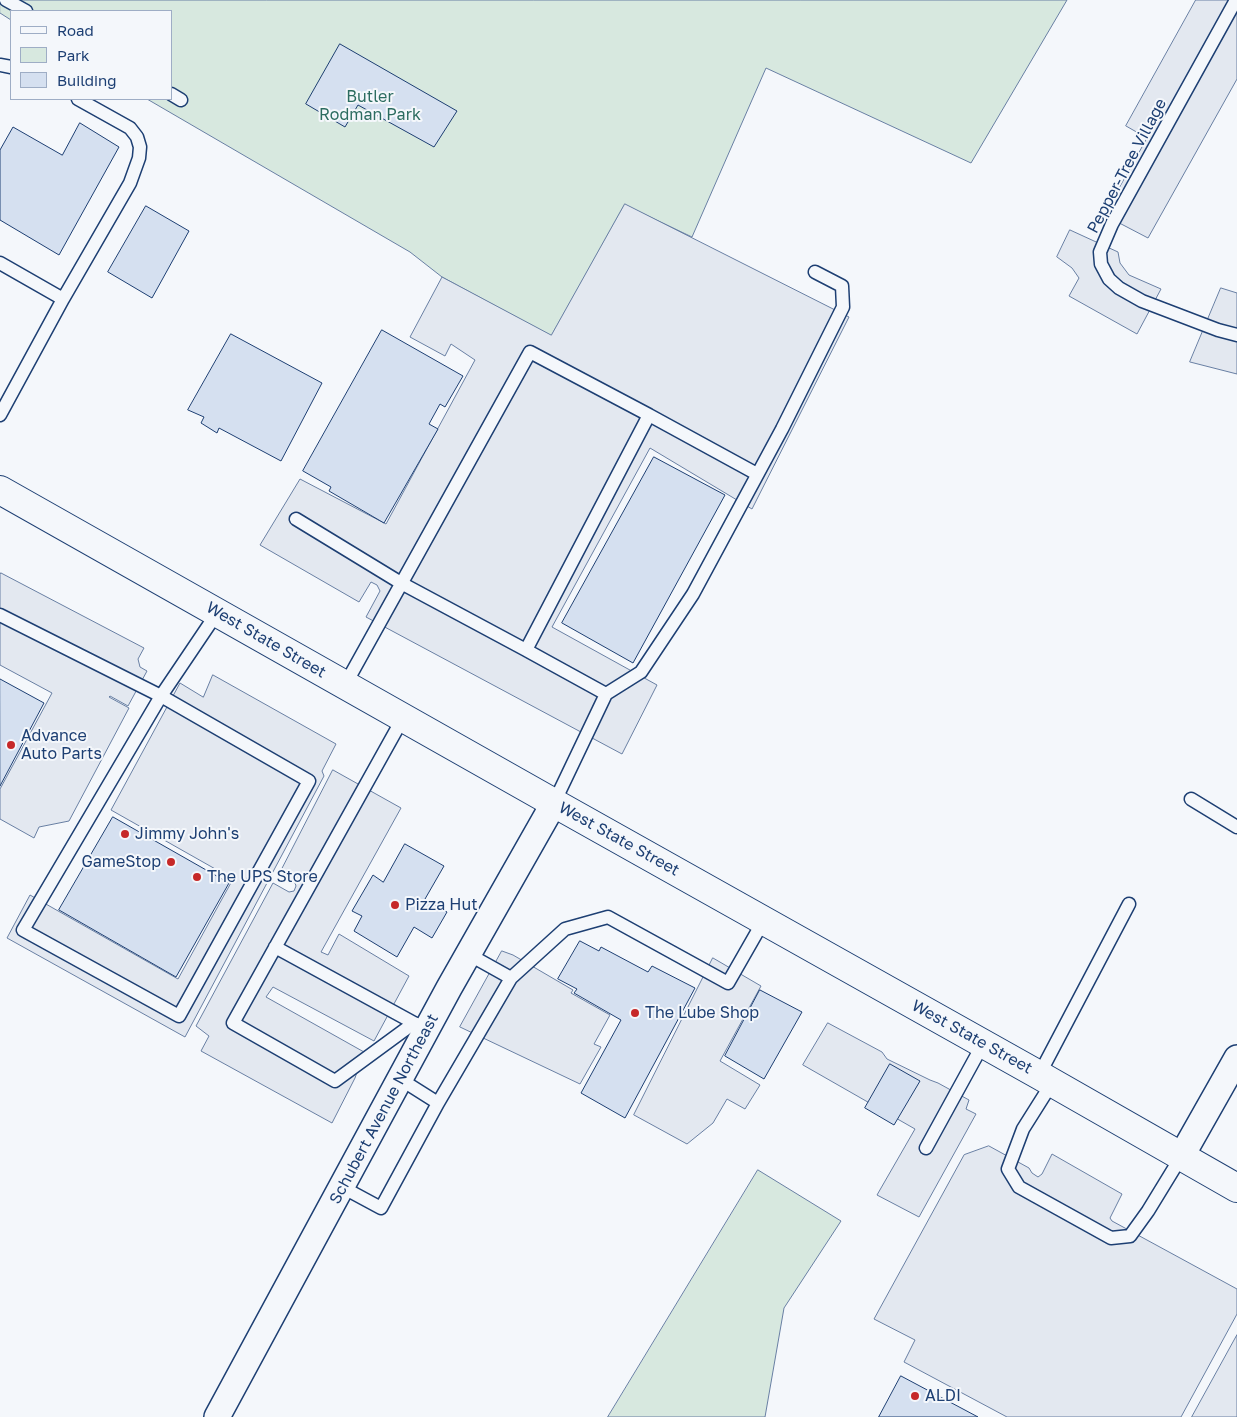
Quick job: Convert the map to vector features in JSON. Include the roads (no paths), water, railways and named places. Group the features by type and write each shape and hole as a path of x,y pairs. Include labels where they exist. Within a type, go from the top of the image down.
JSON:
{"highway":[{"name":"West State Street","path":"0,490 1237,1188"}],"street":[{"name":"Schubert Avenue Northeast","path":"217,1417 400,1080 420,1026 468,954 554,803"},
{"path":"1181,1157 1237,1058"}],"lane":[{"path":"6,0 24,10"},
{"name":"Pepper-Tree Village","path":"1236,0 1112,224 1100,252 1101,264 1109,279 1119,288 1142,301 1218,330 1237,335"},
{"path":"0,415 63,299 130,184 139,158 140,147 137,137 130,128 80,100"},
{"path":"0,263 63,299"},
{"path":"554,803 606,694 641,672 692,594 782,429 843,307 842,286 815,272"},
{"path":"345,685 530,352 757,474"},
{"path":"526,650 649,415"},
{"path":"296,518 401,584 606,694"},
{"path":"0,615 161,696 309,781 179,1016 22,930 161,696 217,613"},
{"path":"275,948 420,1026 335,1081 232,1023 403,718"},
{"path":"1191,799 1237,826"},
{"path":"1129,904 1023,1129 1008,1169 1019,1187 1111,1238 1130,1236 1148,1211 1181,1157"},
{"path":"342,1186 381,1208 438,1103 512,978 565,929 608,917 728,983 764,920"},
{"path":"468,954 512,978"},
{"path":"926,1148 983,1044"},
{"path":"400,1080 438,1103"}],"place":[{"name":"Advance Auto Parts","path":"11,745"},
{"name":"Jimmy John's","path":"125,834"},
{"name":"GameStop","path":"171,862"},
{"name":"The UPS Store","path":"197,877"},
{"name":"Pizza Hut","path":"395,905"},
{"name":"The Lube Shop","path":"635,1013"},
{"name":"ALDI","path":"915,1396"}],"park label":[{"name":"Butler Rodman Park","path":"370,106"}]}
